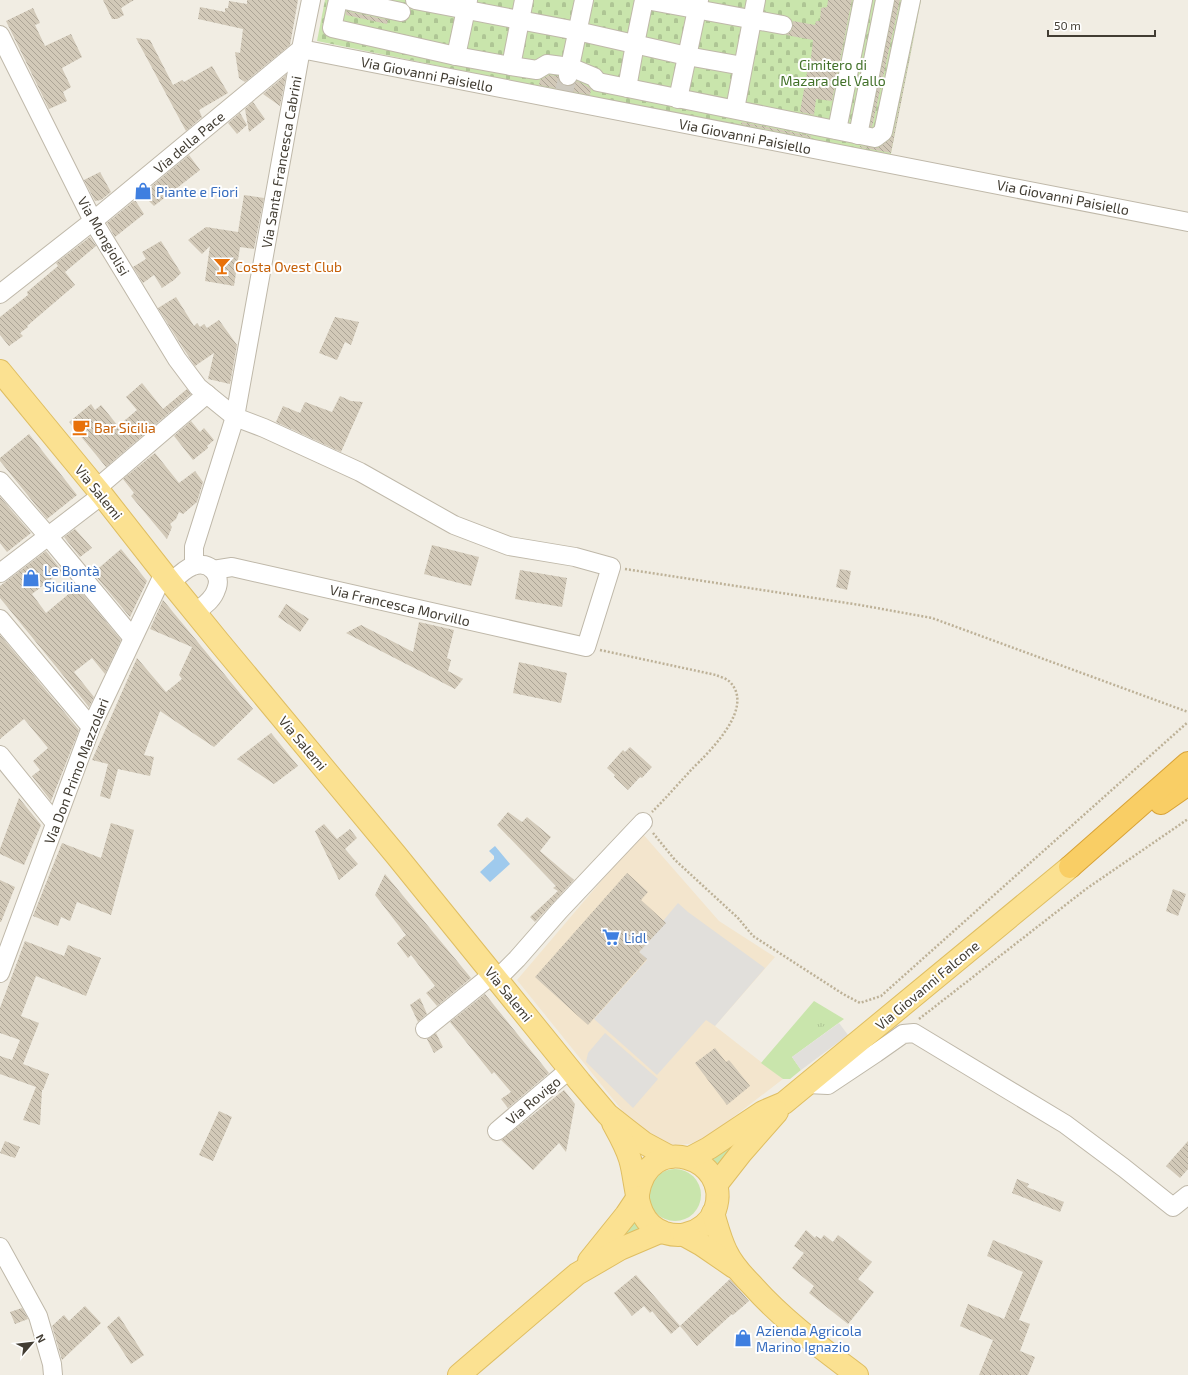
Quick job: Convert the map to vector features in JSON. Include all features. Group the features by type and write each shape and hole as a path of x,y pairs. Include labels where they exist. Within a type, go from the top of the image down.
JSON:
{"highway":[{"path":"1070,867 1188,764"},
{"path":"1070,867 1188,774"},
{"path":"1070,867 1188,784"}],"main road":[{"name":"Via Salemi","path":"0,371 100,492 195,613 608,1114"},
{"name":"Via Giovanni Falcone","path":"784,1103 1070,867"},
{"path":"460,1375 577,1274 626,1215 638,1195 641,1181 647,1170 662,1159 680,1158 709,1148 763,1112 784,1103"},
{"path":"716,1185 784,1103"},
{"path":"608,1114 644,1144 680,1158 701,1164 710,1174 716,1185 717,1199 713,1213 706,1223 696,1231 684,1235 672,1235 660,1232 648,1222 640,1209 635,1175 630,1157 608,1114"},
{"path":"713,1213 726,1252 739,1272"},
{"path":"577,1274 620,1249 660,1232"},
{"path":"684,1235 707,1248 739,1272 769,1304 804,1335 857,1375"}],"street":[{"path":"301,49 311,0"},
{"path":"338,0 332,28 456,56 511,66 537,70 547,64 566,84"},
{"path":"345,0 402,6 396,42"},
{"path":"416,0 467,5 520,20 577,31 687,56 744,66"},
{"path":"511,66 524,0"},
{"path":"566,84 584,0"},
{"path":"627,88 645,0 698,5 783,25"},
{"path":"735,109 756,0"},
{"path":"837,130 863,0"},
{"path":"858,135 885,0"},
{"path":"566,84 594,77 598,82 875,138 883,132 911,0"},
{"path":"456,56 467,5"},
{"path":"678,98 698,5"},
{"name":"Via Mongiolisi","path":"0,35 93,221 177,359 198,387 235,417 264,428 360,472 454,525 509,546 575,557 611,567"},
{"name":"Via Giovanni Paisiello","path":"301,49 566,84 1188,222"},
{"name":"Via della Pace","path":"0,294 93,221 301,49"},
{"name":"Via Santa Francesca Cabrini","path":"194,565 194,547 235,417 301,49"},
{"path":"0,573 48,536 100,492 207,394"},
{"path":"0,481 132,637"},
{"path":"167,578 194,565 205,564 213,570 218,579 217,589 211,599 195,613"},
{"name":"Via Francesca Morvillo","path":"213,570 232,567 586,647"},
{"path":"586,647 611,567"},
{"name":"Via Don Primo Mazzolari","path":"0,973 91,727 132,637 167,578"},
{"path":"0,619 91,727"},
{"path":"0,754 55,823"},
{"path":"425,1029 517,959 643,822"},
{"path":"807,1084 828,1085 903,1034 914,1033 1065,1124 1173,1207 1188,1195"},
{"name":"Via Rovigo","path":"496,1131 570,1069"},
{"path":"0,1247 38,1316 52,1364 53,1375"}],"path":[{"path":"611,567 860,605 932,618 1188,712"},
{"path":"586,647 716,675 729,680 735,690 737,701 735,715 719,741 643,822 676,860 738,918 753,936 843,994 860,1003 881,996 1188,722"},
{"path":"903,1034 924,1014 1086,889 1188,819"}],"shaded area":[{"path":"642,833 719,921 775,957 715,1026 783,1079 714,1132 701,1140 689,1144 667,1144 655,1140 629,1119 517,980"},
{"path":"678,903 688,912 765,968 715,1026 706,1020 657,1075 594,1019 647,960 639,952 665,923 663,921"},
{"path":"839,1023 848,1035 801,1070 792,1057"},
{"path":"605,1033 658,1079 633,1108 586,1062 588,1053"}],"green space":[{"name":"Cimitero di Mazara del Vallo","path":"325,0 921,0 890,158 317,41"},
{"path":"814,1001 844,1019 792,1057 801,1070 790,1079 783,1079 761,1063"},
{"path":"822,1012 829,1022 814,1034 807,1024"},
{"path":"740,1136 716,1171 708,1162 717,1153"},
{"path":"675,1169 685,1171 693,1177 699,1185 701,1195 699,1205 693,1213 685,1219 675,1221 665,1219 657,1213 651,1205 649,1195 651,1185 657,1177 665,1171"},
{"path":"633,1219 645,1230 614,1242"}],"water":[{"path":"495,846 510,864 490,882 480,872 494,859 494,856 489,851"}],"building":[{"path":"103,0 134,0 121,8 124,15 117,19 112,19"},
{"path":"247,0 298,0 290,45 245,82 239,78 235,52 240,53 243,29 198,19 200,7 225,12 225,8 228,8 229,1 247,4"},
{"path":"828,0 852,0 832,101 816,99 814,115 800,112 808,67 810,67 813,40 786,35 791,31 793,21 815,25 816,21 820,21 821,8 827,7"},
{"path":"895,0 900,0 872,127 870,126"},
{"path":"33,8 40,23 35,25 45,46 71,34 82,57 62,68 71,87 63,92 67,101 49,109 6,21"},
{"path":"346,11 388,20 387,24 346,15"},
{"path":"918,17 891,153 859,147 878,148 893,135"},
{"path":"136,38 150,40 173,85 182,80 184,82 212,66 228,93 199,110 202,117 186,131"},
{"path":"286,75 280,106 263,94"},
{"path":"549,75 558,76 561,84 565,86 572,86 577,81 591,89 590,95 539,85 540,80"},
{"path":"253,102 265,119 249,132 245,109"},
{"path":"240,113 247,125 237,134 228,123"},
{"path":"742,122 811,136 811,138 741,124"},
{"path":"189,155 200,170 154,206 142,194"},
{"path":"100,172 111,192 101,200 95,201 84,180"},
{"path":"244,195 264,198 254,249 240,247 234,286 205,281 210,246 202,254 188,240 206,227 238,232"},
{"path":"135,200 144,214 115,237 107,223"},
{"path":"90,237 96,246 65,272 75,285 27,326 28,327 20,333 23,336 9,346 0,335 0,317 28,295 27,292 58,266 56,263"},
{"path":"161,241 181,273 162,288 154,275 143,283 133,267 146,259 142,252"},
{"path":"176,297 194,326 197,323 200,327 204,324 207,328 219,320 237,345 230,384 208,379 214,353 195,366 158,308"},
{"path":"335,317 359,322 351,345 345,342 337,360 319,353"},
{"path":"142,383 163,409 187,389 191,394 106,467 69,422 91,404 95,410 101,405 118,426 137,410 126,397"},
{"path":"340,396 351,401 363,402 341,452 276,422 283,406 300,413 305,402 332,412"},
{"path":"191,421 200,432 204,428 214,440 207,446 208,448 193,460 174,436"},
{"path":"29,434 77,495 47,519 0,461 0,458"},
{"path":"155,453 179,483 195,471 203,482 197,502 183,514 179,512 176,519 170,524 172,527 167,539 131,496 134,493 123,479"},
{"path":"0,497 31,533 7,552 0,543"},
{"path":"75,529 92,548 80,557 64,537"},
{"path":"432,545 479,557 471,586 424,574"},
{"path":"121,549 147,581 130,617 93,573"},
{"path":"46,551 62,571 32,594 46,613 77,587 121,640 105,674 92,658 74,672 94,697 89,707 0,598 0,586"},
{"path":"840,569 851,571 847,590 836,587"},
{"path":"520,570 567,578 562,607 515,599"},
{"path":"163,600 253,709 214,747 160,711 144,755 154,757 150,776 118,769 110,799 100,796 108,764 92,760 137,658 166,692 182,679 179,675 192,647 150,629"},
{"path":"286,604 309,619 300,632 278,617"},
{"path":"419,622 454,630 447,658 451,660 448,671 463,679 455,689 346,633 361,625 413,652"},
{"path":"0,635 79,730 51,801 32,776 40,770 33,761 48,748 24,719 0,739"},
{"path":"519,662 567,673 561,703 513,693"},
{"path":"271,733 298,766 274,784 237,759"},
{"path":"630,747 652,767 628,790 607,768 623,750 625,752"},
{"path":"19,798 41,825 24,865 0,854 0,849"},
{"path":"508,812 522,822 527,817 551,837 540,851 574,880 535,922 530,917 558,891 553,888 556,886 497,825"},
{"path":"111,823 134,830 111,915 77,902 70,921 61,917 58,926 33,916 62,843 101,858"},
{"path":"324,824 337,839 350,829 357,838 345,849 358,864 339,880 315,831"},
{"name":"Lidl","path":"627,873 648,892 641,900 666,923 639,952 647,959 588,1025 535,977"},
{"path":"385,874 471,978 437,1006 426,993 435,986 411,955 408,958 397,943 406,935 375,895"},
{"path":"0,880 15,887 1,922 0,922"},
{"path":"1173,889 1186,894 1178,916 1166,911"},
{"path":"25,941 64,956 68,945 101,958 86,996 36,976 21,1016 39,1023 23,1064 49,1074 42,1090 40,1125 23,1120 36,1087 0,1074 0,1056 12,1060 20,1040 0,1033 0,1008"},
{"path":"485,994 549,1073 508,1108 501,1099 511,1092 494,1072 492,1074 450,1022"},
{"path":"420,998 427,1014 418,1022 410,1005"},
{"path":"436,1033 443,1047 434,1053 427,1039"},
{"path":"715,1048 726,1062 729,1060 750,1086 727,1105 695,1063"},
{"path":"564,1090 575,1104 566,1152 559,1143 533,1170 501,1140"},
{"path":"219,1111 232,1117 213,1161 199,1155"},
{"path":"5,1141 20,1147 15,1158 0,1153"},
{"path":"1188,1141 1188,1169 1180,1178 1166,1166"},
{"path":"1017,1179 1029,1184 1027,1187 1064,1202 1060,1212 1012,1193"},
{"path":"806,1230 815,1238 816,1236 821,1239 824,1235 833,1242 838,1235 872,1262 858,1279 874,1292 848,1324 809,1293 814,1286 792,1268 804,1253 794,1246"},
{"path":"993,1240 1043,1261 1019,1320 1030,1324 1020,1351 1035,1357 1028,1375 979,1375 993,1340 960,1326 968,1304 1004,1319 1023,1272 987,1256"},
{"path":"636,1275 680,1326 671,1334 652,1311 650,1313 644,1306 632,1316 614,1293"},
{"path":"730,1279 749,1301 733,1315 732,1314 697,1346 680,1326"},
{"path":"85,1306 101,1323 62,1360 52,1326 64,1315 69,1321"},
{"path":"22,1308 28,1319 15,1324 10,1312"},
{"path":"119,1316 144,1355 131,1364 107,1327"}],"tunnel":[{"path":"564,91 568,76"}],"place":[{"name":"Piante e Fiori","path":"143,191"},
{"name":"Costa Ovest Club","path":"222,266"},
{"name":"Bar Sicilia","path":"81,427"},
{"name":"Le Bontà Siciliane","path":"31,578"},
{"name":"Lidl","path":"611,937"},
{"name":"Azienda Agricola Marino Ignazio","path":"743,1338"}]}
